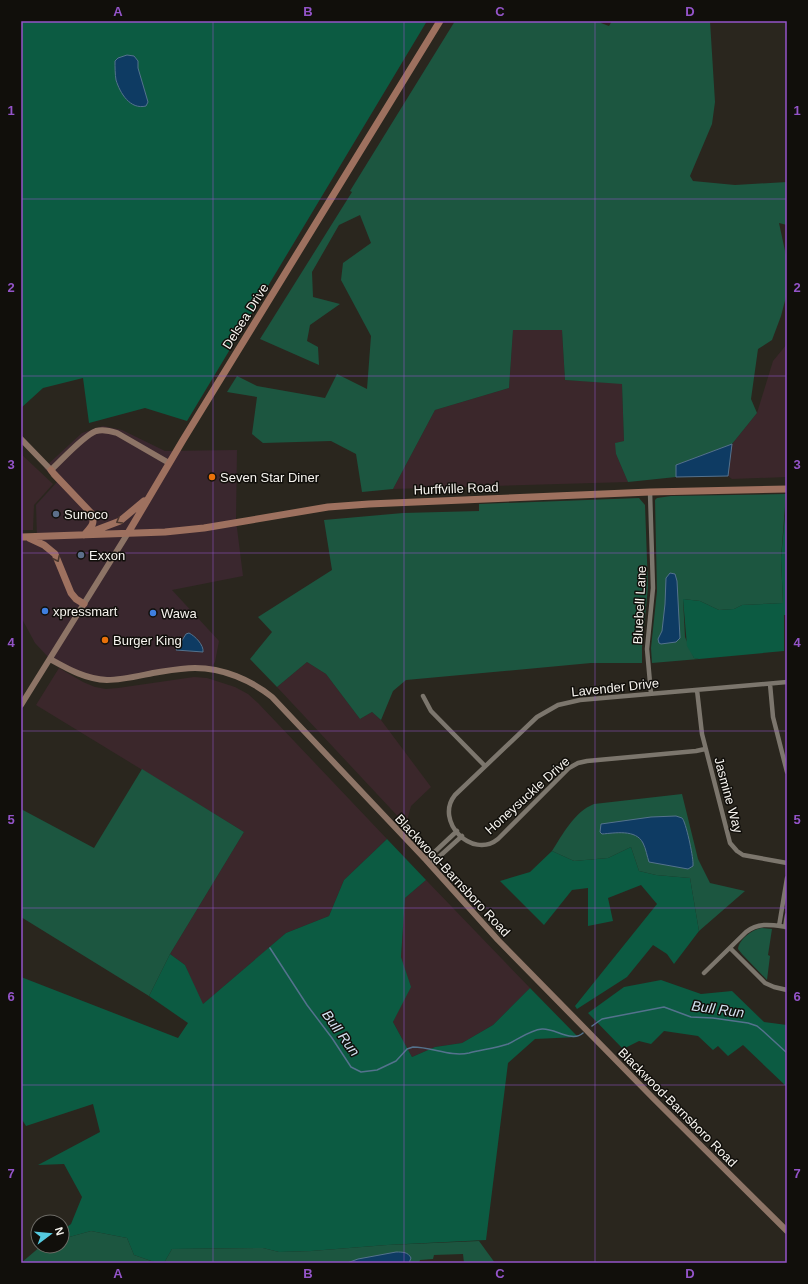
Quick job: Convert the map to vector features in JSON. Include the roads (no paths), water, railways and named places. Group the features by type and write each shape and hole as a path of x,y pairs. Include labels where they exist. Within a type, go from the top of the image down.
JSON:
{"main road":[{"name":"Delsea Drive","path":"128,533 148,497 440,21"},
{"path":"51,470 86,437 96,431 108,430 118,433 169,463"},
{"path":"21,439 91,513 94,519 93,523 84,535"},
{"name":"Hurffville Road","path":"128,533 165,532 204,528 328,507 369,504 562,497 650,492 787,489"},
{"path":"84,535 120,521 148,497"},
{"path":"24,537 128,533"},
{"path":"21,705 128,533"},
{"path":"24,537 44,545 54,554 71,593 76,599 84,604"},
{"name":"Blackwood-Barnsboro Road","path":"50,659 76,673 87,677 107,680 195,668 210,669 231,674 250,682 272,697 428,862 514,957 787,1231"}],"street":[{"name":"Bluebell Lane","path":"650,492 653,590 647,649 651,694"},
{"name":"Lavender Drive","path":"462,836 452,824 448,816 449,804 455,795 532,720 553,707 580,700 787,682"},
{"path":"770,684 773,717 787,772"},
{"name":"Jasmine Way","path":"696,690 700,728 732,846 737,852 743,855 787,863"},
{"path":"424,696 431,711 485,766"},
{"name":"Honeysuckle Drive","path":"462,836 466,840 475,844 486,845 493,842 570,768 578,763 584,761 698,751 705,749"},
{"path":"428,862 457,831"},
{"path":"428,862 462,836"},
{"path":"779,926 787,878"},
{"path":"704,973 746,932 756,926 766,924 786,927 787,915"},
{"path":"730,948 765,983 787,990"}],"water":[{"path":"127,55 134,56 138,61 138,68 148,102 146,106 140,107 126,99 116,80 115,61 118,58"},
{"path":"732,444 728,476 676,477 676,465"},
{"path":"670,573 675,574 677,581 680,638 676,642 661,644 659,643 658,639 662,631 666,578"},
{"path":"189,633 199,641 203,652 176,650 186,634"},
{"path":"676,816 682,818 684,821 689,839 693,866 688,869 649,862 643,843 635,836 625,833 602,834 600,832 601,824 651,817"},
{"path":"396,1252 407,1253 411,1258 409,1263 347,1263 358,1259"}],"waterway":[{"name":"Bull Run","path":"270,948 307,1005 332,1038 351,1067 361,1072 377,1070 396,1061 407,1049 413,1047 462,1054 508,1044 529,1033 542,1029 547,1029 569,1036 579,1036 583,1033"},
{"name":"Bull Run","path":"592,1026 602,1019 664,1007 691,1017 713,1018 748,1023 757,1026 787,1053"}],"place":[{"name":"Seven Star Diner","path":"212,477"},
{"name":"Sunoco","path":"56,514"},
{"name":"Exxon","path":"81,555"},
{"name":"xpressmart","path":"45,611"},
{"name":"Wawa","path":"153,613"},
{"name":"Burger King","path":"105,640"}]}
